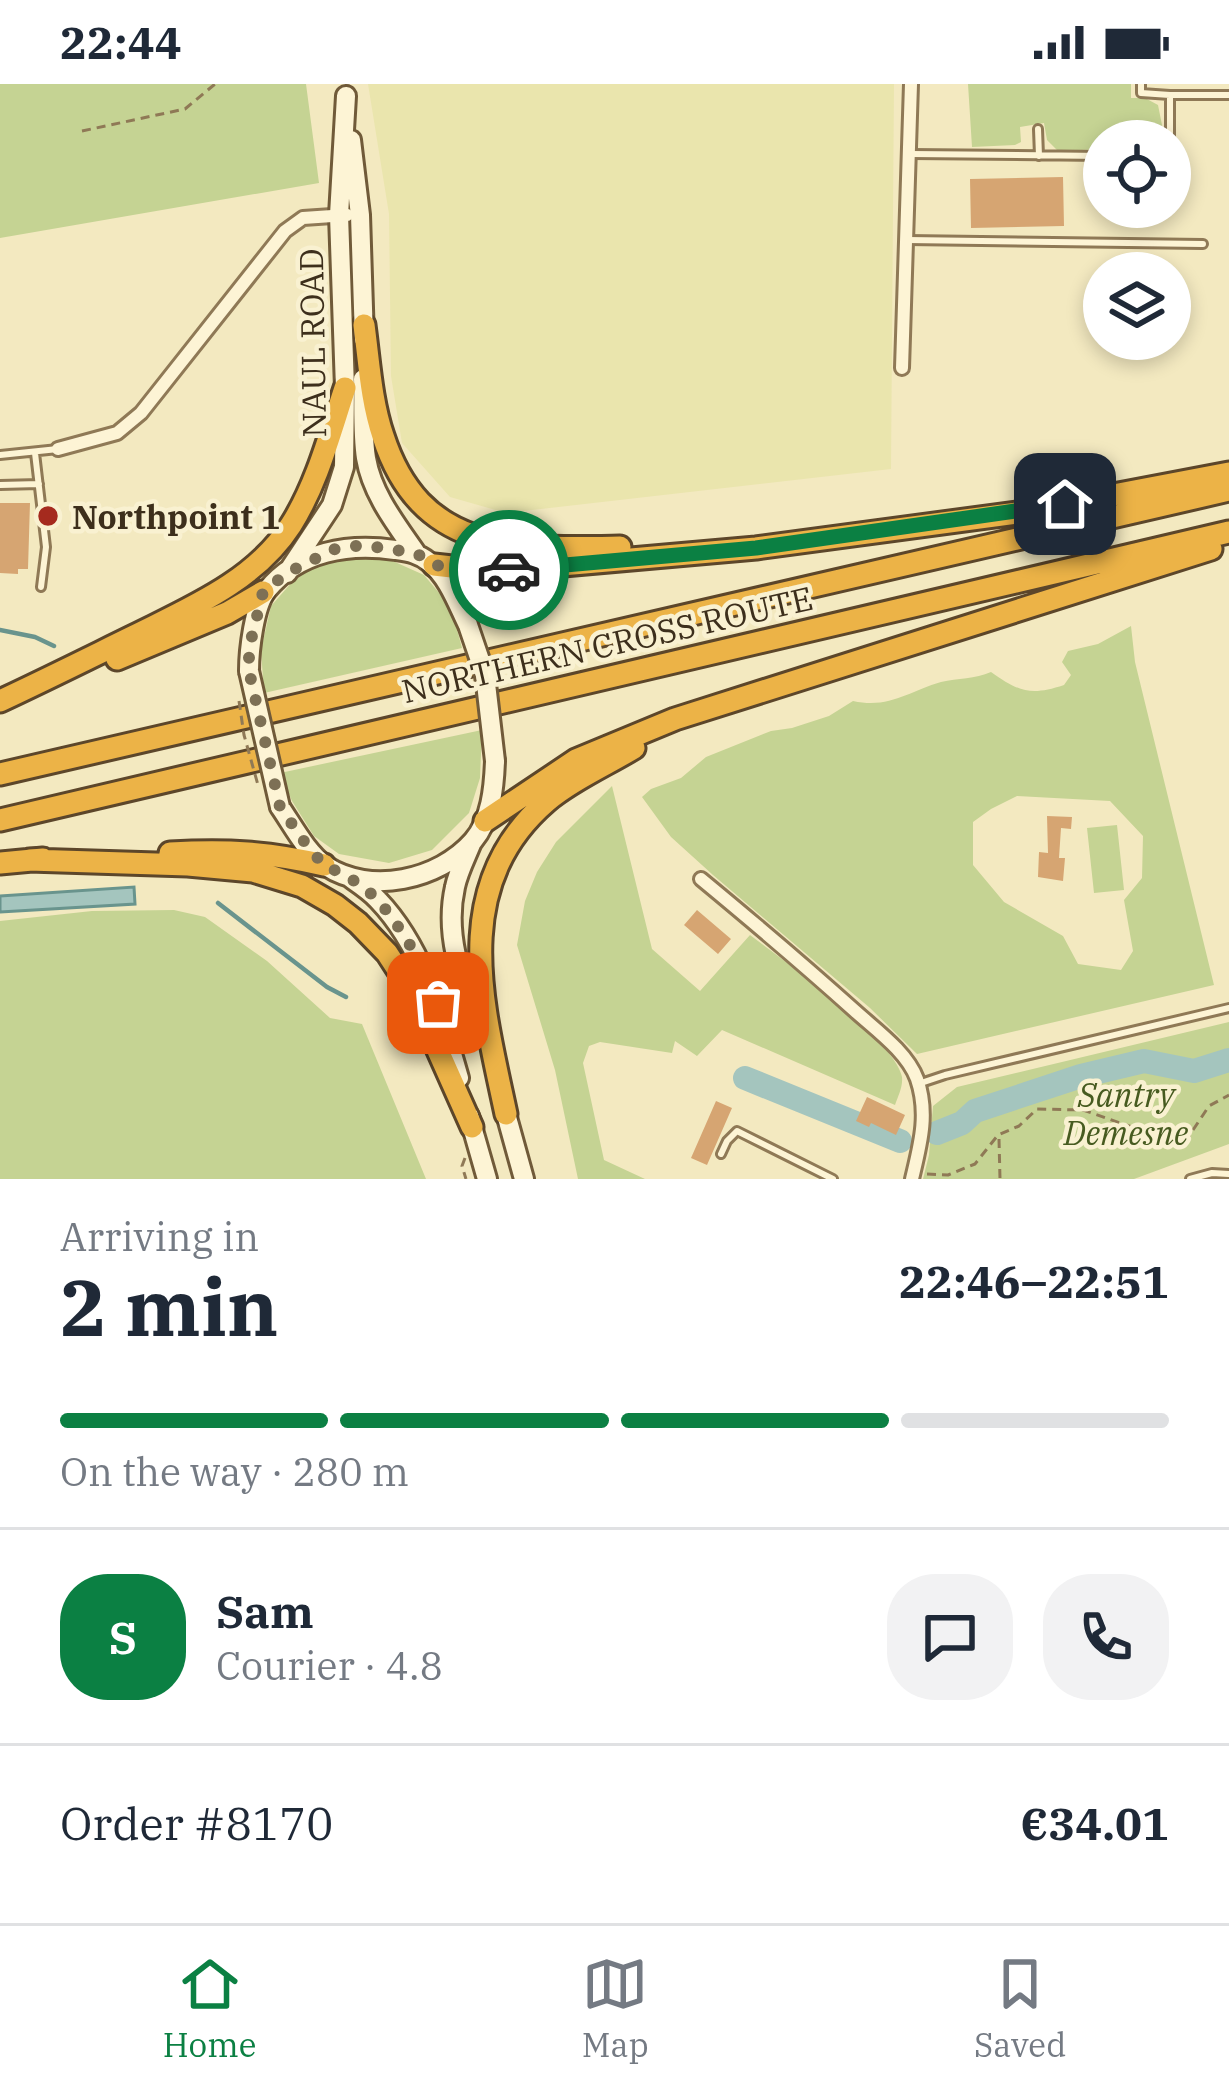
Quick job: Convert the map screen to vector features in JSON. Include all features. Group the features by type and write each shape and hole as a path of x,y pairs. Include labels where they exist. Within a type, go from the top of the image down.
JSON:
{"highway":[{"path":"364,326 376,411 397,472 419,503 443,522 465,534 533,547 756,548"},
{"path":"0,704 200,603 266,555 290,526 309,490 345,388"},
{"path":"425,559 506,570 756,548 1024,512 1229,473"},
{"name":"NORTHERN CROSS ROUTE","path":"0,774 1229,490"},
{"name":"NORTHERN CROSS ROUTE","path":"0,820 1229,532"},
{"path":"485,821 576,760 675,719 1229,544"},
{"path":"0,704 219,616 263,592"},
{"path":"506,1114 485,1013 479,940 487,890 512,841 541,806 562,791 642,744 763,692"},
{"path":"0,863 215,850 273,853 324,865"},
{"path":"29,860 253,871 302,886 335,905 387,953 411,989 472,1127"}],"main road":[{"name":"NAUL ROAD","path":"287,573 332,506 344,467 339,215 345,90"},
{"name":"NAUL ROAD","path":"345,90 360,215 366,458 383,504 425,559"},
{"path":"487,1179 438,1003 407,939 378,899 324,865 280,807 249,671 249,648 263,592 287,573 335,549 363,545 425,559 468,626 485,675 494,730 494,785 485,821 455,884 450,927 459,972 483,1036 524,1179"},
{"path":"349,877 370,881 417,875 442,865 472,842"}],"street":[{"path":"902,368 911,84"},
{"path":"58,449 117,433 129,423 285,230 303,218 360,215"},
{"path":"701,879 791,954 910,1067 918,1084 923,1128 912,1176"}],"lane":[{"path":"1141,84 1141,94 1229,95"},
{"path":"1170,95 1170,120"},
{"path":"1038,129 1040,157"},
{"path":"911,154 1083,156"},
{"path":"908,240 1203,244"},
{"path":"0,455 58,449"},
{"path":"35,453 46,547 41,587"},
{"path":"0,485 39,484"},
{"path":"918,1084 1229,1008"},
{"path":"721,1154 737,1131 833,1179"},
{"path":"1190,1179 1229,1174"}],"path":[{"path":"82,131 185,109 215,84"},
{"path":"238,698 259,790"},
{"path":"912,1176 948,1177 975,1164 998,1135 1019,1126 1037,1108 1110,1117 1172,1141 1189,1136 1209,1106 1229,1095"},
{"path":"998,1135 1000,1179"},
{"path":"466,1157 466,1179"}],"shaded area":[{"path":"368,84 894,84 891,469 506,513 450,497 402,443 391,376 389,214"}],"green space":[{"path":"0,84 306,84 319,183 0,238"},
{"path":"968,84 1131,84 1131,98 1158,105 1161,120 1083,120 1083,150 1058,151 1047,140 1044,123 1020,127 1021,142 1015,145 972,147"},
{"path":"347,555 386,558 424,575 451,607 462,648 264,693 261,650 271,606 300,573"},
{"path":"1131,626 1135,662 1214,985 917,1054 671,837 642,797 681,778 706,757 771,731 829,716 853,701 889,701 941,682 991,672 1026,690 1064,685 1071,675 1062,662 1068,651 1098,644","holes":["1017,796 1110,801 1143,836 1142,878 1124,900 1133,951 1121,970 1078,964 1063,936 1004,902 973,865 973,822"]},
{"path":"482,730 480,778 469,813 432,850 389,863 339,854 314,836 280,773"},
{"path":"612,786 652,949 700,991 750,935 880,1043 902,1077 895,1105 722,1030 697,1056 675,1041 672,1053 600,1042 589,1046 583,1063 604,1160 645,1179 578,1179 555,1070 517,945 525,901 537,872 556,842"},
{"path":"1117,825 1124,890 1094,893 1087,828"},
{"path":"174,910 205,917 267,961 330,1018 362,1024 426,1179 0,1179 0,921 92,911"},
{"name":"Santry Demesne","path":"1229,1022 1229,1144 1134,1179 923,1179 933,1106 957,1087"}],"water":[{"path":"134,887 135,904 0,912 0,896"}],"building":[{"path":"1063,177 1064,226 971,228 970,179"},
{"path":"0,503 30,503 28,569 18,569 18,574 0,573"},
{"path":"1047,816 1072,817 1071,829 1061,828 1063,881 1038,877 1039,852 1048,853"},
{"path":"697,910 731,939 718,954 684,925"},
{"path":"867,1097 905,1115 896,1135 856,1121"},
{"path":"716,1101 732,1108 707,1165 691,1158"}],"waterway":[{"path":"0,630 54,646"},
{"path":"218,903 346,997"},
{"path":"937,1133 962,1123 975,1111 1081,1076 1144,1061 1194,1071 1229,1060"},
{"path":"745,1078 900,1141"}],"way so far":[{"path":"438,1003 407,939 378,899 324,865 280,807 249,671 249,648 263,592 287,573 335,549 363,545 416,553 434,565 509,570"}],"place":[{"name":"Northpoint 1","path":"48,516"}],"route":[{"path":"509,570 756,548 1065,504"}]}
